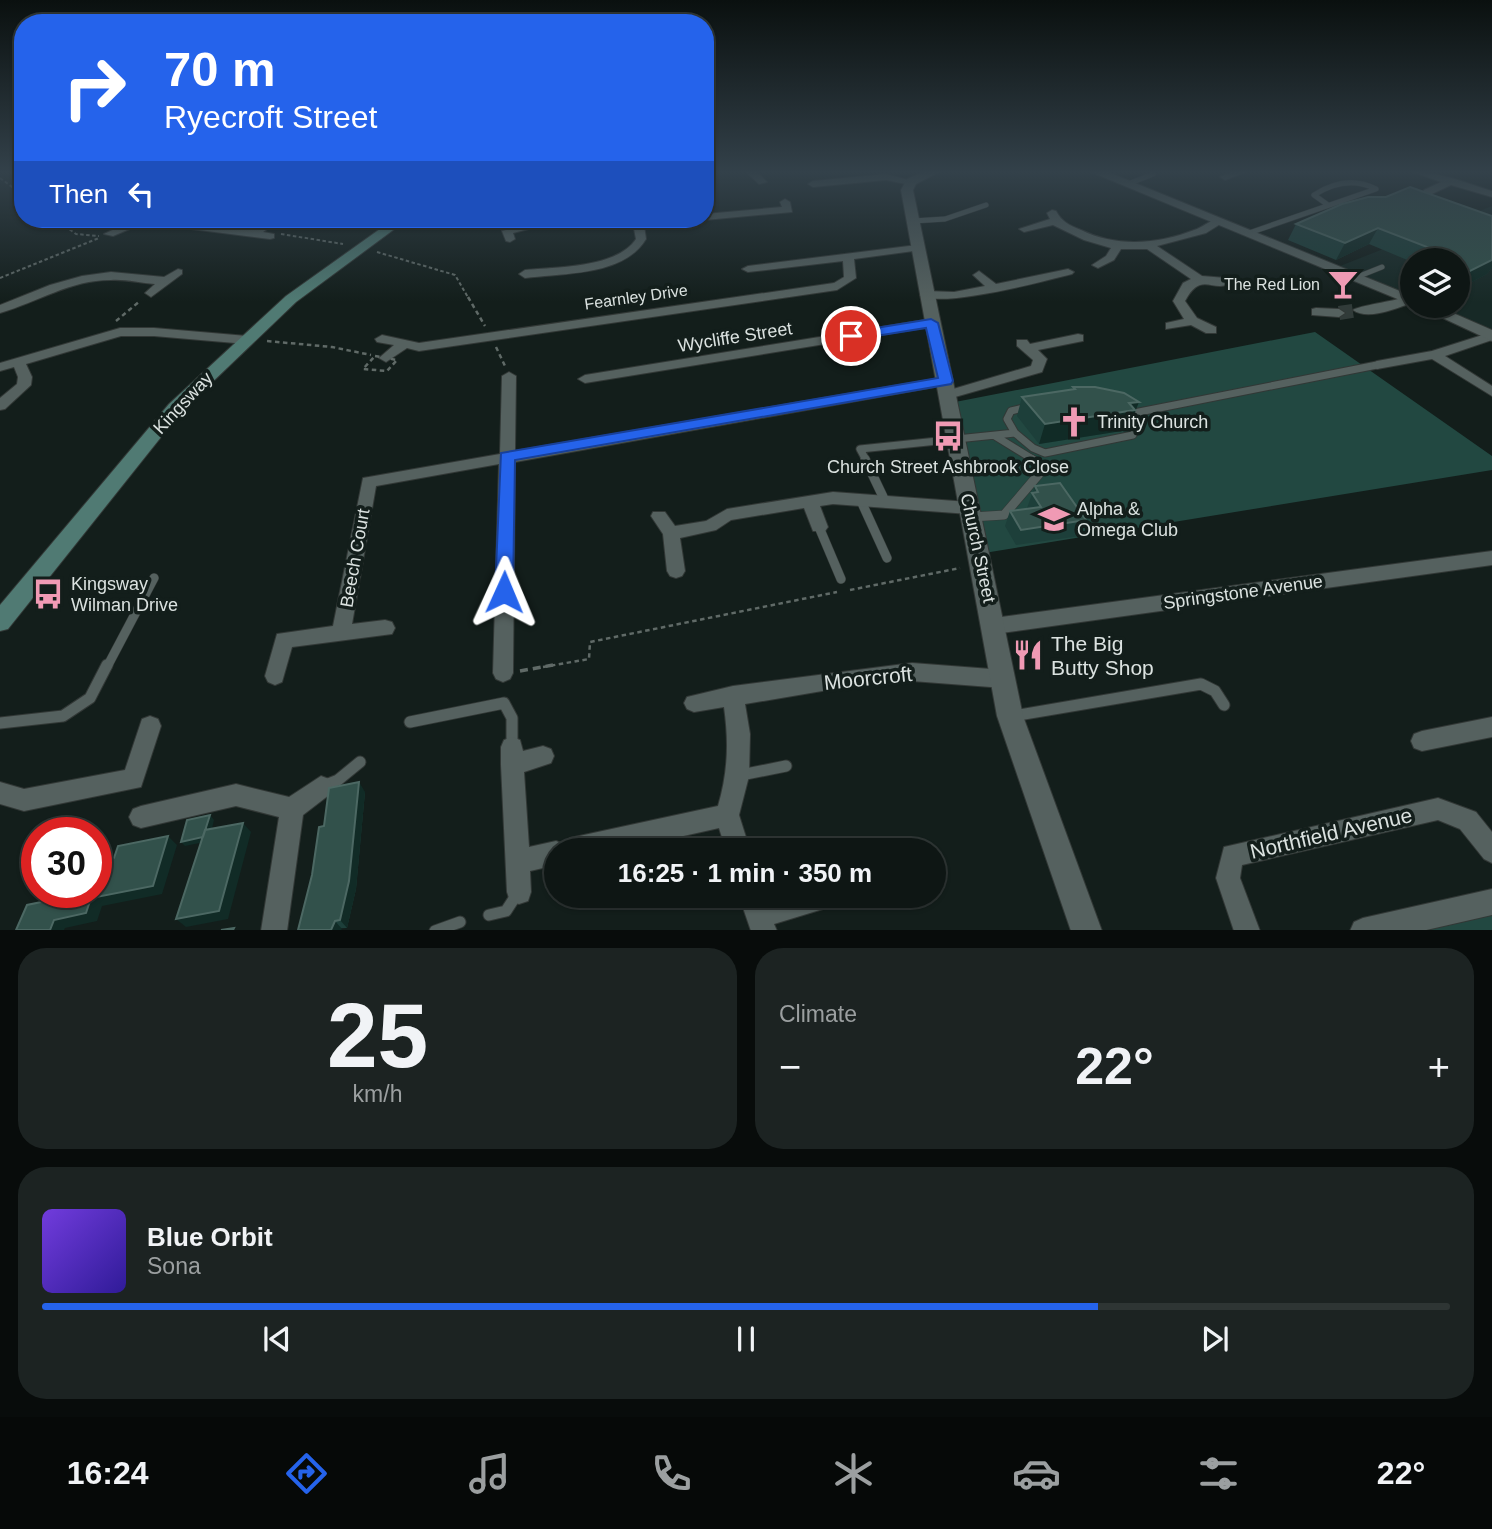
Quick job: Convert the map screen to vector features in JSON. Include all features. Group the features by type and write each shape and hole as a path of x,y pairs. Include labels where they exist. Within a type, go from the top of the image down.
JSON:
{"main road":[{"name":"Kingsway","path":"0,622 175,408 290,299 388,228"}],"street":[{"name":"Church Street","path":"912,215 1010,716 1087,930"},
{"path":"1206,215 1400,295"},
{"path":"1024,229 1053,217 1088,238 1118,246 1151,247 1171,237 1202,231 1218,220"},
{"path":"109,234 123,228"},
{"path":"214,228 270,236"},
{"path":"253,233 261,228"},
{"path":"510,239 507,231 521,228"},
{"path":"527,292 525,271 605,263 631,254 641,239 637,228"},
{"path":"1098,265 1110,258 1118,246"},
{"path":"1151,247 1199,279 1226,282"},
{"path":"748,269 917,248"},
{"name":"Fearnley Drive","path":"382,339 419,347 837,286 849,278 848,257"},
{"path":"151,293 178,272"},
{"path":"926,295 954,296 1068,272"},
{"path":"979,275 993,288"},
{"path":"0,309 52,287 83,279 122,276 165,281"},
{"path":"1199,279 1187,286 1179,301 1192,321 1211,330"},
{"path":"1359,310 1400,305"},
{"path":"1316,312 1339,313"},
{"path":"1452,318 1492,336"},
{"path":"1171,326 1192,321"},
{"name":"Wycliffe Street","path":"585,379 931,323"},
{"path":"507,456 947,388 1037,369 1040,359 1025,345 1072,339 1056,329"},
{"path":"0,367 120,332 154,332 247,340"},
{"path":"1377,365 1434,355 1492,336"},
{"path":"380,357 405,343"},
{"path":"1434,355 1492,392"},
{"path":"0,406 24,385 25,377 19,362"},
{"path":"503,673 509,376"},
{"name":"Beech Court","path":"341,633 369,482 507,456"},
{"path":"671,533 710,526 727,515 833,498 970,513"},
{"path":"810,501 819,527"},
{"path":"659,516 671,533 676,571"},
{"name":"Springstone Avenue","path":"994,625 1492,558"},
{"name":"Beech Court","path":"275,676 284,640 385,628"},
{"name":"Moorcroft","path":"694,703 733,695 912,672 1004,679"},
{"path":"733,695 739,734 738,776 727,815 734,838"},
{"path":"0,793 24,800 133,779 150,726"},
{"path":"1422,741 1492,727"},
{"path":"519,892 512,756 543,756"},
{"path":"274,930 292,809 321,787"},
{"path":"141,817 236,795 292,809"},
{"name":"Northfield Avenue","path":"1247,930 1228,878 1232,855 1438,809 1468,820 1492,851"},
{"path":"624,838 727,815"},
{"path":"517,862 544,856"},
{"path":"1363,930 1492,902"},
{"path":"757,914 780,908"}],"lane":[{"path":"913,221 945,219 956,215"},
{"path":"1249,233 1299,215"},
{"path":"1357,277 1382,267"},
{"path":"1040,404 1011,411 1007,419 1015,433 1033,448 1045,453 1133,435 1138,422 1130,410 1354,372 1377,365"},
{"path":"886,503 860,449 1015,433"},
{"path":"970,513 1004,515 1039,474 1036,462 995,436"},
{"path":"861,501 887,558"},
{"path":"819,527 841,579"},
{"path":"0,723 63,716 90,698 154,578"},
{"path":"1010,716 1201,684 1215,691 1224,705"},
{"path":"410,722 504,703 512,718 512,756"},
{"path":"321,787 338,780 360,762"},
{"path":"738,776 786,766"},
{"path":"489,915 506,911 519,892"},
{"path":"435,930 460,922"}],"path":[{"path":"68,228 90,238 109,234"},
{"path":"270,236 274,233 359,247 455,275 490,335 509,376"},
{"path":"0,278 109,234"},
{"path":"120,332 114,323 151,293"},
{"path":"247,340 332,347 380,357"},
{"path":"503,673 589,659 590,642 981,564"}],"shaded area":[{"path":"1468,215 1492,215 1492,336 1451,318 1470,318 1470,248 1400,248 1400,296 1335,268"}],"green space":[{"path":"1315,332 1492,456 1492,470 978,554 950,403"},
{"path":"1492,902 1492,930 1363,930"}],"building":[{"path":"1316,215 1492,216 1492,260 1470,271 1470,248 1430,248 1378,228 1345,243 1296,224"},
{"path":"1073,387 1095,387 1124,393 1139,402 1129,403 1135,410 1045,424 1022,397 1075,389"},
{"path":"1060,483 1086,520 1021,530 1010,511 1041,507 1032,493 1038,492 1035,486"},
{"path":"359,782 349,881 340,920 335,921 331,930 298,930 312,875 319,827 324,826 329,788"},
{"path":"210,815 203,837 181,842 187,820"},
{"path":"243,823 219,911 176,919 205,830"},
{"path":"168,836 153,886 112,894 112,858 118,846"},
{"path":"26,908 88,908 86,913 54,920 50,930 16,930"}],"tunnel":[{"path":"1339,313 1359,310"}],"place":[{"name":"The Red Lion","path":"1343,284"},
{"name":"Trinity Church","path":"1074,422"},
{"name":"Church Street Ashbrook Close","path":"948,436"},
{"name":"Alpha & Omega Club","path":"1054,519"},
{"name":"Kingsway Wilman Drive","path":"48,594"},
{"name":"The Big Butty Shop","path":"1028,655"}],"route":[{"path":"504,592 507,456 946,381 931,323 851,336"}]}
